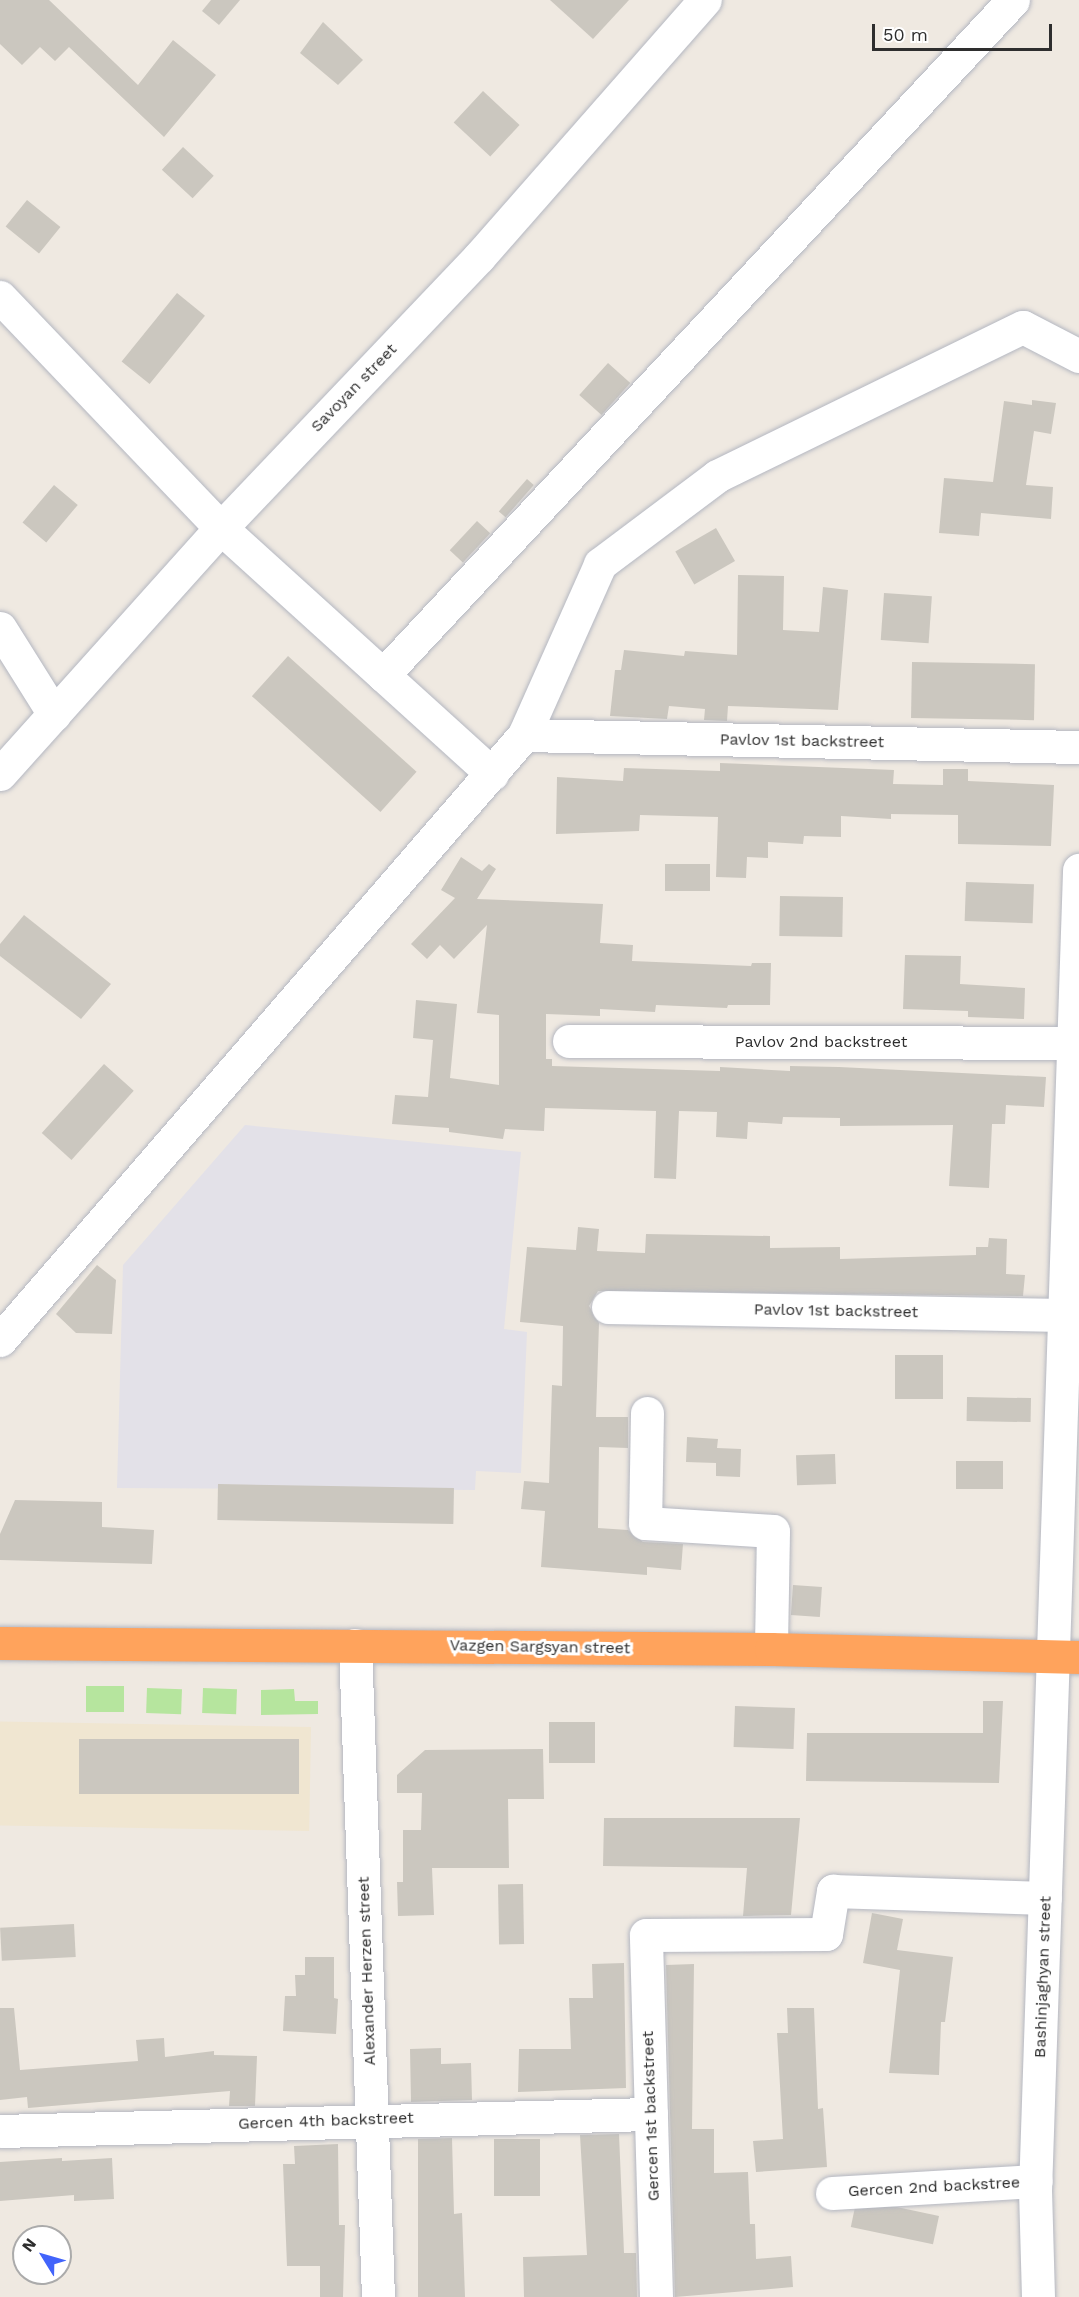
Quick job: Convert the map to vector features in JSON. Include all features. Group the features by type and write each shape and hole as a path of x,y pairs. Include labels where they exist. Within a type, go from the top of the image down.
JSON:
{"highway":[{"name":"Vazgen Sargsyan street","path":"0,1643 771,1649 1066,1657"}],"street":[{"name":"Savoyan street","path":"0,774 221,528 479,256 705,0"},
{"path":"383,675 1013,0"},
{"path":"0,297 221,528 492,774"},
{"path":"0,1340 524,735 600,564 717,476 1023,327 1079,356"},
{"path":"0,628 54,714"},
{"name":"Pavlov 1st backstreet","path":"524,735 1079,747"},
{"name":"Bashinjaghyan street","path":"1038,2297 1035,2181 1046,1898 1066,1657 1063,1315 1076,1043 1079,870"},
{"name":"Pavlov 2nd backstreet","path":"569,1041 1076,1043"},
{"name":"Pavlov 1st backstreet","path":"608,1307 1063,1315"},
{"path":"647,1413 645,1523 773,1531 771,1649"},
{"name":"Alexander Herzen street","path":"355,1645 378,2297"},
{"name":"Gercen 1st backstreet","path":"656,2297 646,1935 826,1934 833,1891 1046,1898"},
{"name":"Gercen 4th backstreet","path":"0,2131 373,2119 651,2114"},
{"name":"Gercen 2nd backstree","path":"832,2193 1035,2181"}],"shaded area":[{"path":"245,1125 521,1152 504,1329 527,1332 521,1473 476,1471 475,1490 117,1488 123,1265"},
{"path":"0,1722 311,1727 309,1831 0,1826"}],"green space":[{"path":"86,1686 124,1686 124,1712 86,1712"},
{"path":"147,1688 182,1689 181,1714 146,1713"},
{"path":"203,1688 237,1689 236,1714 202,1713"},
{"path":"294,1689 295,1701 318,1701 318,1714 261,1715 261,1690"}],"building":[{"path":"0,0 49,0 138,85 173,40 216,75 164,137 69,47 55,61 40,47 22,65 0,44"},
{"path":"211,0 240,0 219,25 202,11"},
{"path":"550,0 629,0 593,39"},
{"path":"323,22 363,60 338,85 300,53"},
{"path":"483,91 520,125 490,157 454,122"},
{"path":"183,147 214,176 193,198 162,170"},
{"path":"27,200 60,227 39,253 6,226"},
{"path":"177,293 205,316 150,384 122,361"},
{"path":"608,363 630,383 602,415 579,395"},
{"path":"1032,400 1056,403 1051,434 1034,431 1026,485 1053,487 1051,519 981,513 979,536 939,533 944,478 993,482 1004,401 1032,405"},
{"path":"527,479 534,485 506,517 499,511"},
{"path":"54,485 78,505 46,542 23,523"},
{"path":"477,521 490,533 463,563 450,550"},
{"path":"716,528 735,561 694,584 675,552"},
{"path":"738,575 784,576 783,630 819,632 823,587 848,590 838,710 728,706 727,721 704,720 705,709 669,706 667,719 610,716 615,670 621,670 624,650 684,656 685,651 737,655"},
{"path":"884,593 932,596 929,643 881,640"},
{"path":"288,656 417,772 380,812 252,696"},
{"path":"912,662 1035,664 1034,720 911,718"},
{"path":"720,763 894,770 893,784 943,785 943,769 968,769 968,781 1054,785 1051,846 958,844 958,815 891,814 891,819 841,816 841,837 804,836 803,844 768,842 768,858 747,857 746,878 716,877 718,817 640,815 639,831 556,834 557,777 623,781 624,768 720,771"},
{"path":"461,857 482,871 489,864 496,869 477,899 603,904 600,943 633,945 632,961 751,966 752,963 771,963 770,1005 728,1005 727,1008 656,1005 655,1012 600,1009 600,1016 546,1014 546,1059 552,1059 552,1066 720,1071 720,1067 790,1071 790,1066 839,1067 1046,1077 1044,1107 1006,1105 1005,1124 992,1124 989,1188 949,1186 953,1125 840,1126 840,1118 783,1117 782,1124 748,1122 747,1139 716,1137 717,1112 679,1111 676,1179 654,1178 656,1111 545,1108 544,1131 505,1129 503,1139 449,1132 449,1128 392,1124 395,1095 428,1097 433,1040 413,1038 416,1000 457,1004 450,1078 499,1085 499,1015 477,1013 487,925 454,959 440,945 427,959 411,944 455,898 441,890"},
{"path":"665,864 710,864 710,891 665,891"},
{"path":"966,882 1034,884 1033,923 965,921"},
{"path":"780,896 843,897 842,937 779,936"},
{"path":"24,915 111,984 81,1019 0,956 0,944"},
{"path":"905,955 961,956 960,984 1025,988 1024,1019 968,1017 968,1011 903,1009"},
{"path":"104,1064 134,1091 71,1160 42,1133"},
{"path":"578,1227 599,1229 597,1251 645,1253 646,1234 770,1236 770,1248 840,1247 840,1259 976,1255 976,1247 988,1247 989,1238 1007,1239 1006,1274 1025,1275 1023,1296 598,1291 589,1306 599,1323 596,1417 628,1417 628,1448 599,1447 598,1528 628,1530 643,1542 683,1544 681,1570 647,1567 647,1575 541,1567 545,1511 521,1509 524,1481 549,1483 552,1385 562,1386 563,1326 520,1322 527,1247 576,1250"},
{"path":"97,1265 116,1280 112,1334 76,1333 56,1314"},
{"path":"895,1355 943,1355 943,1399 895,1399"},
{"path":"967,1397 1031,1398 1031,1422 967,1421"},
{"path":"687,1437 718,1439 717,1448 741,1449 740,1477 716,1476 716,1463 686,1462"},
{"path":"835,1454 836,1484 797,1485 796,1455"},
{"path":"956,1461 1003,1461 1003,1489 956,1489"},
{"path":"218,1484 454,1488 453,1524 217,1520"},
{"path":"15,1500 102,1502 102,1527 154,1530 152,1564 0,1560 0,1534"},
{"path":"793,1585 822,1587 820,1617 791,1615"},
{"path":"983,1701 1003,1701 999,1783 806,1781 807,1733 983,1733"},
{"path":"735,1706 795,1708 794,1749 734,1747"},
{"path":"549,1722 595,1722 595,1763 549,1763"},
{"path":"79,1739 299,1739 299,1794 79,1794"},
{"path":"543,1749 544,1799 508,1799 509,1868 432,1868 434,1915 398,1916 397,1882 403,1882 403,1830 421,1830 422,1793 397,1793 397,1775 425,1750"},
{"path":"604,1818 800,1818 791,1915 743,1916 747,1868 603,1866"},
{"path":"498,1884 523,1884 524,1944 499,1944"},
{"path":"872,1913 903,1919 897,1950 953,1957 945,2022 941,2022 939,2075 889,2073 900,1970 863,1963"},
{"path":"74,1924 76,1957 2,1961 0,1928"},
{"path":"305,1957 334,1957 334,1998 338,1999 336,2034 283,2031 285,1996 296,1996 295,1975 305,1975"},
{"path":"624,1963 626,2088 518,2092 519,2049 571,2049 569,1998 593,1998 592,1964"},
{"path":"694,1964 692,2129 714,2129 714,2173 748,2172 750,2224 755,2224 756,2259 791,2256 793,2287 675,2297 666,1965"},
{"path":"0,2008 14,2008 20,2070 138,2061 136,2040 164,2038 165,2057 214,2051 214,2055 257,2056 255,2106 229,2106 230,2091 28,2108 27,2097 0,2100"},
{"path":"787,2008 814,2008 818,2109 823,2108 827,2167 756,2172 753,2141 783,2139 777,2033 788,2033"},
{"path":"441,2048 441,2064 471,2063 472,2100 411,2102 410,2049"},
{"path":"619,2134 624,2253 636,2253 637,2297 524,2297 523,2257 587,2255 580,2135"},
{"path":"452,2138 454,2214 462,2213 465,2297 418,2297 418,2139"},
{"path":"494,2139 540,2139 540,2196 494,2196"},
{"path":"338,2144 339,2225 345,2225 343,2297 320,2297 320,2266 287,2266 283,2164 295,2164 294,2146"},
{"path":"62,2158 62,2161 112,2158 114,2199 74,2201 74,2195 0,2201 0,2162"},
{"path":"857,2199 939,2216 933,2244 851,2227"}]}
